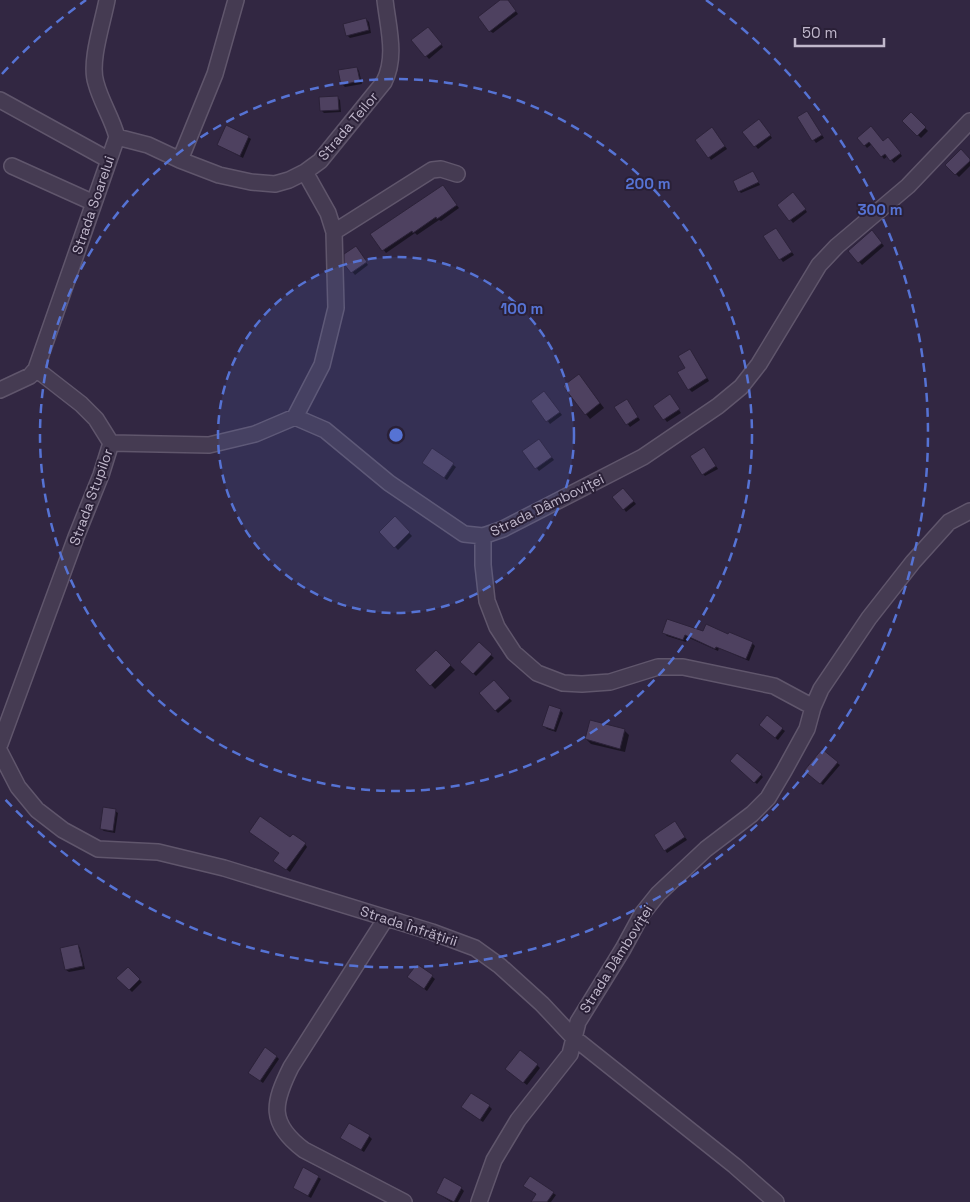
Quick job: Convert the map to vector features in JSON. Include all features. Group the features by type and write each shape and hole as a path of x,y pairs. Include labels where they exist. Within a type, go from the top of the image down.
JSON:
{"street":[{"path":"107,0 93,64 95,83 113,122 117,137"},
{"path":"180,160 215,74 236,0"},
{"name":"Strada Teilor","path":"117,137 148,144 180,160 219,175 251,182 275,184 305,172 320,161 384,82 389,72 392,56 385,0"},
{"path":"0,100 109,160"},
{"name":"Strada Dâmboviței","path":"479,1202 494,1160 518,1120 570,1054 578,1022 642,914 658,894 706,849 752,814 768,798 807,729 813,707 774,686 683,667 658,668 610,682 591,683 563,683 537,673 514,653 497,626 487,601 483,565 483,536 503,529 643,457 718,406 742,387 759,364 819,265 837,246 908,186 970,121"},
{"name":"Strada Soarelui","path":"36,369 117,137"},
{"path":"12,166 94,203"},
{"path":"334,232 432,170 441,169 457,174"},
{"path":"305,172 328,213 334,232 336,308 322,365 295,416 324,430 389,483 434,516 464,534 483,536"},
{"path":"0,390 30,376 36,369 81,404 96,419 111,443"},
{"name":"Strada Stupilor","path":"0,744 101,475 111,443 209,445 255,434 295,416"},
{"path":"813,707 822,689 869,618 908,569 949,522 970,511"},
{"name":"Strada Înfrățirii","path":"0,752 18,787 37,810 63,830 98,849 158,852 224,868 432,932 475,948 500,966 542,1004 574,1037 735,1166 776,1202"},
{"path":"386,918 291,1067 282,1085 276,1104 276,1115 292,1141 304,1150 404,1202"}],"building":[{"path":"500,0 508,0 516,11 489,32 478,17"},
{"path":"366,18 369,30 346,36 343,24"},
{"path":"428,27 442,44 425,57 411,40"},
{"path":"357,67 360,81 341,85 338,70"},
{"path":"338,96 339,110 320,111 319,97"},
{"path":"807,111 822,135 812,141 797,117"},
{"path":"911,112 926,127 917,136 902,121"},
{"path":"759,119 771,135 754,147 742,132"},
{"path":"226,125 249,136 240,156 217,145"},
{"path":"871,126 883,141 888,137 901,153 890,161 885,154 881,157 869,142 864,146 857,138"},
{"path":"712,127 725,146 708,158 695,140"},
{"path":"961,149 970,161 955,175 945,165"},
{"path":"753,171 759,182 738,192 733,181"},
{"path":"443,185 457,205 382,251 370,234"},
{"path":"793,192 806,209 789,221 777,205"},
{"path":"776,228 792,252 779,260 763,236"},
{"path":"872,230 882,243 858,263 848,251"},
{"path":"356,246 367,262 351,273 344,264 344,254"},
{"path":"690,349 707,378 688,390 677,372 685,368 678,356"},
{"path":"579,374 600,403 585,415 563,386"},
{"path":"544,391 560,412 546,422 531,401"},
{"path":"670,394 680,409 663,420 653,406"},
{"path":"627,399 638,417 626,425 614,407"},
{"path":"539,439 552,457 535,469 522,451"},
{"path":"704,447 716,466 702,475 690,456"},
{"path":"432,448 454,463 444,478 422,463"},
{"path":"623,488 634,501 623,510 612,497"},
{"path":"395,516 410,532 394,548 379,532"},
{"path":"667,619 703,631 706,624 753,642 746,659 716,647 715,649 685,635 683,640 662,633"},
{"path":"479,642 492,654 473,674 460,662"},
{"path":"436,650 451,665 430,686 415,670"},
{"path":"494,680 510,698 495,711 479,693"},
{"path":"549,705 561,709 554,730 542,726"},
{"path":"767,715 783,728 775,738 759,725"},
{"path":"590,720 625,729 620,749 585,739"},
{"path":"822,749 838,762 820,784 804,771"},
{"path":"737,753 762,774 754,783 730,761"},
{"path":"103,807 116,809 113,831 100,829"},
{"path":"260,816 290,837 293,834 306,843 286,870 273,861 279,853 249,832"},
{"path":"675,821 685,837 664,851 654,835"},
{"path":"78,944 83,966 65,970 60,948"},
{"path":"417,964 433,975 424,989 407,977"},
{"path":"128,967 140,979 129,990 116,978"},
{"path":"265,1047 277,1056 260,1081 248,1073"},
{"path":"520,1050 538,1064 523,1083 505,1069"},
{"path":"471,1093 490,1105 480,1120 461,1107"},
{"path":"349,1123 370,1135 361,1150 340,1138"},
{"path":"303,1167 319,1176 308,1196 293,1188"},
{"path":"530,1176 554,1192 547,1202 531,1202 536,1194 523,1186"},
{"path":"444,1177 462,1187 454,1202 436,1193"}]}
